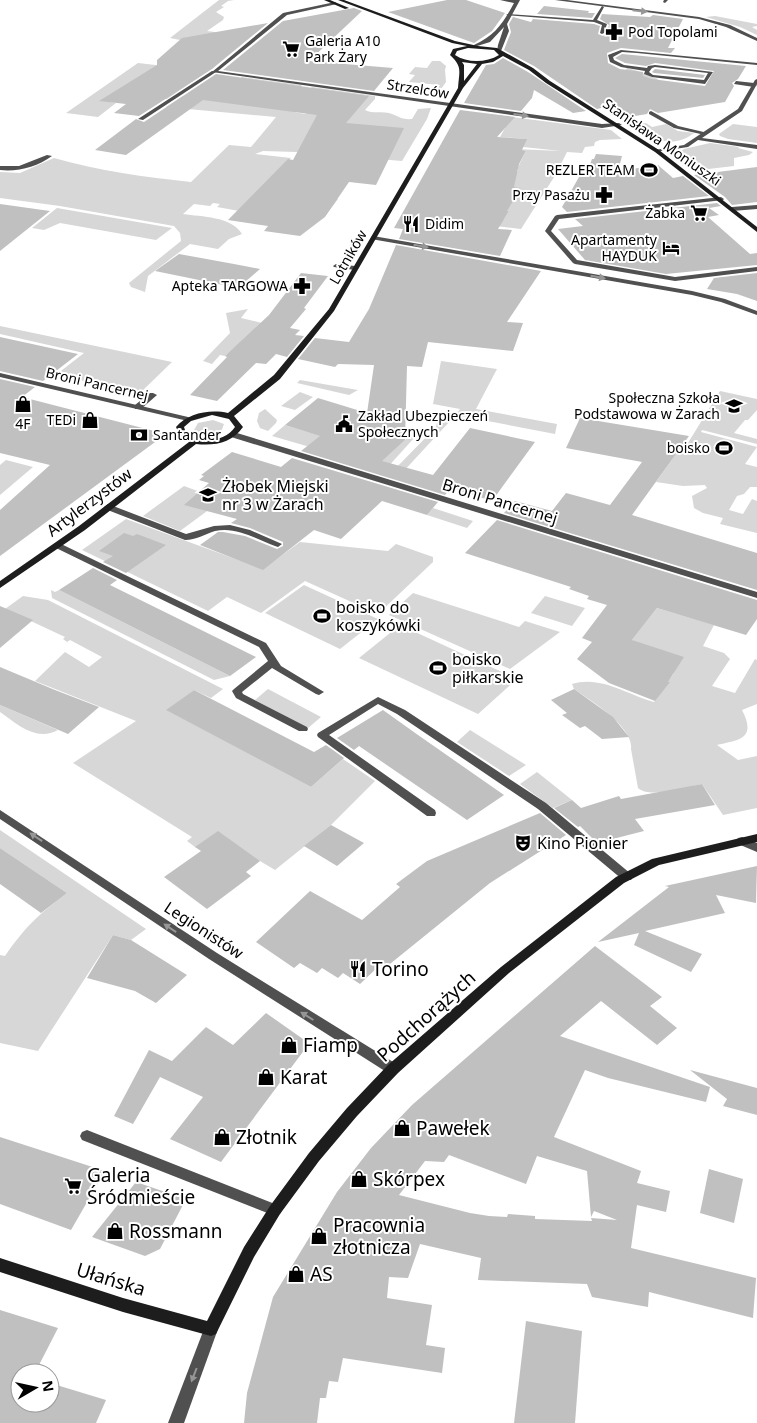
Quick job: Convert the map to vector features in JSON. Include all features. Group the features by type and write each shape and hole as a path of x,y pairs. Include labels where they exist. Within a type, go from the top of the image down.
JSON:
{"street":[{"path":"326,0 444,44 451,48 452,55 458,59 498,63"},
{"path":"340,0 454,42 476,46"},
{"path":"452,52 488,41 505,24 508,15 517,1 502,0"},
{"path":"557,0 704,19 728,26 757,40"},
{"path":"141,119 214,72 285,14 335,3"},
{"path":"594,21 602,7"},
{"path":"508,15 594,21 605,24 602,33"},
{"path":"500,52 499,46 507,28 505,24"},
{"name":"Stanisława Moniuszki","path":"476,46 500,52 532,69 548,82 619,125 658,151 721,199 757,230"},
{"path":"648,70 646,73 652,76 705,82 711,72 655,66 650,67 648,70 622,66 612,61 610,56 621,51 643,52 757,64"},
{"name":"Lotników","path":"229,416 277,377 332,310 461,88 480,63 500,58 500,52"},
{"path":"631,64 623,61 621,56 643,52"},
{"name":"Lotników","path":"458,59 462,65 461,88"},
{"name":"Stanisława Moniuszki","path":"512,67 548,82"},
{"name":"Strzelców","path":"214,72 602,126 619,125"},
{"path":"706,79 713,80"},
{"path":"736,83 756,82"},
{"path":"658,151 686,146 742,109 756,82"},
{"path":"651,113 676,127 705,134"},
{"path":"699,138 757,147"},
{"path":"0,168 25,168 49,156"},
{"path":"721,199 557,216 548,231 574,262 675,279 757,269"},
{"path":"732,209 757,207"},
{"path":"373,238 712,297 757,313"},
{"path":"569,272 574,262"},
{"path":"336,266 355,268"},
{"name":"Broni Pancernej","path":"0,375 188,419"},
{"path":"138,407 152,396"},
{"path":"212,413 229,416 238,423 239,427 234,435 212,442 188,439 180,431 180,427 188,419 212,413"},
{"name":"Broni Pancernej","path":"234,435 757,595"},
{"name":"Artylerzystów","path":"0,585 108,507 194,441"},
{"path":"108,507 185,537 215,528 232,528 278,544"},
{"path":"57,544 263,645 277,668 319,692"},
{"path":"273,662 237,691 239,696 303,730"},
{"path":"431,813 322,735 378,700 401,712 535,801 584,839 627,876"},
{"name":"Legionistów","path":"0,814 213,956 393,1069"},
{"name":"Podchorążych","path":"211,1329 249,1252 275,1210 314,1157 352,1112 393,1069 505,970 627,876 656,862 757,838"},
{"path":"742,841 757,848"},
{"path":"86,1136 275,1210"},
{"name":"Ułańska","path":"0,1266 123,1305 211,1329"},
{"path":"176,1423 211,1329"}],"shaded area":[{"path":"219,0 234,0 228,1 221,6 224,7 216,12 224,17 223,20 207,31 230,34 180,40 170,38"},
{"path":"715,16 757,24 757,26 752,27 757,30 757,35 740,27 706,17"},
{"path":"432,61 440,61 446,66 446,82 436,96 394,91 432,95 440,85 409,82 415,75 409,74 415,67 427,68"},
{"path":"138,63 208,71 167,99 105,101 116,103 98,117 66,113"},
{"path":"627,68 658,79 657,81 689,102 623,114 640,124 646,123 652,127 666,124 678,131 694,133 672,142 662,140 641,131 612,111 625,109 623,73"},
{"path":"242,77 301,85 303,88 294,112 305,114 309,111 301,96 312,87 375,96 375,99 365,110 389,113 405,119 412,119 418,109 431,108 427,119 402,161 296,152 263,151 255,154 291,158 289,160 325,197 338,199 325,216 267,216 217,207 220,204 213,203 210,206 194,204 183,214 224,221 237,228 242,234 229,239 218,249 190,244 148,276 145,292 131,287 129,283 181,241 180,233 174,226 60,206 0,198 0,172 20,173 54,158 122,173 191,182 229,145 251,147 276,117 166,107 183,96 212,99"},
{"path":"496,115 611,130 622,139 600,140 595,142 594,146 585,147 582,153 567,152 556,174 521,229 488,225 494,218 504,219 509,211 499,210 521,188 509,187 526,151 514,149 561,151 523,147 526,139 500,137 505,128"},
{"path":"733,124 757,127 757,143 720,136 719,134"},
{"path":"471,134 500,137 496,141"},
{"path":"710,143 739,147 753,152 749,155 734,158 734,166 700,170 683,157 685,154 681,151 684,149"},
{"path":"57,208 172,228 156,240 60,223 44,230 32,228"},
{"path":"248,309 241,318 262,323 240,350 233,349 225,356 220,355 212,364 203,361 230,333 226,313"},
{"path":"0,326 172,362 141,392 126,392 57,374 84,353 0,334"},
{"path":"441,361 497,369 476,409 557,424 555,434 456,415 460,409 433,404"},
{"path":"300,380 358,390 349,395 297,383"},
{"path":"720,391 757,399 757,410 734,433 757,439 757,444 702,430 701,432 757,447 745,464 757,467 757,487 750,487 744,494 737,496 729,510 743,514 752,499 757,501 757,533 720,524 723,518 703,513 694,508 692,496 707,488 705,485 683,486 656,482 678,451 683,451"},
{"path":"300,392 313,397 295,410 281,406"},
{"path":"265,409 277,420 268,431 260,428 257,421 259,413"},
{"path":"435,417 451,420 401,474 393,471 436,427"},
{"path":"213,420 224,424 221,432 207,435 200,434 194,430 198,423"},
{"path":"385,421 413,430 416,433 414,438 386,469 272,436 285,425 387,456 406,439 375,429"},
{"path":"6,460 33,467 0,495 0,465"},
{"path":"184,486 222,500 180,531 143,516"},
{"path":"433,508 473,521 467,528 427,515"},
{"path":"126,519 263,569 300,542 388,551 396,544 433,557 433,562 378,614 305,581 261,613 227,597 208,611 82,550"},
{"name":"boisko do koszykówki","path":"304,585 378,619 340,649 265,613"},
{"path":"51,590 55,592 59,590 230,676 214,680 52,598"},
{"path":"413,593 519,627 525,621 560,632 510,669 389,615"},
{"path":"23,596 48,600 223,689 211,698 194,690 167,710 311,787 343,759 375,781 331,825 275,870 260,861 195,847 187,841 192,837 73,763 136,721 35,681 65,652 89,667 102,657 70,640 67,642 63,639 65,637 5,609"},
{"path":"545,596 585,608 572,626 531,613"},
{"path":"657,608 714,625 703,646 724,653 730,659 712,686 735,693 755,659 757,660 757,704 742,710 748,727 746,732 739,739 717,745 738,760 757,756 757,808 723,815 702,784 659,792 644,791 638,788 630,741 626,732 610,715 574,689 572,684 593,682 614,687 654,702 674,673 632,640"},
{"name":"boisko piłkarskie","path":"400,625 517,679 478,714 359,658"},
{"path":"268,689 321,717 308,728 255,700"},
{"path":"0,705 58,730 42,734 27,730 0,712"},
{"path":"470,730 526,765 509,776 457,742"},
{"path":"537,772 572,800 553,808 520,784"},
{"path":"0,830 146,929 131,940 113,935 38,1051 0,1043 0,955 5,956 33,922 67,893 0,848"}],"building":[{"path":"447,0 466,0 505,13 492,31 474,43 388,12"},
{"path":"544,6 595,13 592,18 537,14"},
{"name":"Galeria A10 Park Żary","path":"354,8 362,11 309,61 393,68 374,91 223,70 283,21"},
{"path":"602,14 650,17 653,15 683,19 668,48 675,48 671,53 621,48 607,53 608,63 620,69 643,72 643,76 652,79 705,86 714,71 655,63 646,66 625,63 615,58 622,54 746,66 738,79 732,83 734,86 725,102 658,113 650,109 647,114 629,117 610,106 597,109 534,66 504,50 511,32 509,24 513,17 531,22 533,19 594,24 600,26 598,34 603,36 606,34 609,25 600,19"},
{"path":"268,23 212,69 139,116 114,113 126,104 99,101 157,65 157,60 182,38"},
{"path":"503,58 528,72 586,111 573,113 534,90 532,98 521,111 464,103 486,65 494,64"},
{"path":"655,69 705,75 703,78 652,72"},
{"path":"216,74 369,96 346,123 404,128 376,185 349,182 325,217 300,236 264,231 268,226 228,220 288,159 293,160 317,115 203,100 126,155 95,150 136,119 144,122"},
{"path":"460,110 515,117 497,137 527,139 522,150 526,151 519,164 514,187 521,188 498,229 512,230 500,256 399,239 403,229 394,228"},
{"path":"596,154 622,156 618,171 658,165 673,178 683,176 709,196 567,212 562,207 579,177 585,177"},
{"path":"757,167 757,202 732,205 725,197 694,175"},
{"path":"717,203 721,206 709,208 719,215 708,217 750,254 757,253 757,265 666,274 585,260 558,229 583,226 575,219"},
{"path":"0,204 50,211 0,251"},
{"path":"396,245 541,271 507,322 523,323 513,351 428,342 422,367 407,366 405,440 382,461 433,475 470,428 535,442 492,501 451,488 445,495 301,451 320,436 285,425 318,398 367,413 374,365 338,364 335,367 298,359 315,338 349,342 369,309"},
{"path":"179,254 260,269 238,288 155,271"},
{"path":"301,273 328,276 304,308 306,309 290,328 300,330 295,335 304,336 287,357 276,354 266,364 256,363 217,401 190,395 227,357 225,356 269,315"},
{"path":"757,273 757,301 737,294 707,289 714,278"},
{"path":"0,337 78,354 43,381 0,371"},
{"path":"0,379 35,387 22,397 166,434 0,556 0,510 50,465 0,453"},
{"path":"580,418 689,436 632,515 757,553 757,590 504,513 515,501 552,511 566,493 610,505 642,462 566,448"},
{"path":"232,452 281,467 292,458 438,502 427,515 382,501 341,539 314,530 263,570 200,545 218,532 245,536 277,549 283,546 283,542 250,528 231,523 237,519 184,505 209,483 199,480 204,476 201,475"},
{"path":"497,520 757,600 757,619 746,635 657,608 632,640 684,657 668,682 670,682 655,701 609,683 577,659 592,642 582,638 607,605 587,599 589,596 569,589 571,587 465,553"},
{"path":"124,533 133,536 137,534 166,545 126,573 103,562 113,556 99,551"},
{"path":"93,568 117,580 110,585 256,657 230,676 59,590"},
{"path":"0,606 33,620 0,648"},
{"path":"0,667 99,707 68,734 0,705"},
{"path":"574,689 613,717 629,737 602,739 585,726 580,728 562,715 567,713 551,700"},
{"path":"194,690 314,752 326,745 344,758 311,787 166,710"},
{"path":"383,710 504,795 467,820 359,746 354,750 337,738"},
{"path":"702,784 715,805 635,819 644,831 597,843 580,826 578,827 554,808 572,800 581,808 619,796 621,799"},
{"path":"540,813 566,835 490,883 385,968 380,965 360,984 343,973 338,978 322,968 317,973 300,963 294,968 256,942 310,891 362,920 400,887 396,884 427,861"},
{"path":"331,825 364,843 337,866 304,846"},
{"path":"218,831 260,861 246,872 251,876 207,909 164,877 201,851 195,847"},
{"path":"0,848 67,893 41,913 0,884"},
{"path":"757,866 756,903 716,895 725,913 645,931 702,954 691,972 634,945 639,933 598,942 669,887 665,886"},
{"path":"113,935 131,940 187,975 156,1003 135,991 87,978"},
{"path":"595,946 662,997 650,1006 677,1028 657,1045 601,1001 560,1036 710,1087 706,1102 608,1078 585,1070 554,1137 641,1171 637,1183 670,1191 666,1212 637,1205 631,1248 756,1278 753,1318 649,1292 648,1307 592,1297 587,1284 478,1280 481,1258 420,1244 408,1278 389,1277 387,1298 432,1305 426,1345 445,1348 442,1373 343,1358 338,1382 329,1381 326,1398 320,1398 317,1423 244,1423 247,1393 273,1297 337,1192 371,1148 412,1105","holes":["449,1155 526,1184 537,1156 587,1171 591,1217 594,1211 617,1220 591,1218 592,1221 535,1219 535,1216 508,1214 507,1217 489,1216 399,1195 425,1161 444,1162"]},
{"path":"266,1013 303,1039 305,1049 221,1162 170,1139 203,1097 160,1077 133,1124 114,1116 149,1050 172,1061 206,1027 233,1045"},
{"path":"690,1070 757,1088 757,1115 723,1106 727,1099"},
{"path":"0,1137 105,1171 71,1230 0,1204"},
{"path":"709,1169 743,1179 734,1223 700,1213"},
{"path":"136,1182 186,1199 160,1249 145,1256 92,1237"},
{"path":"0,1310 58,1328 40,1363 10,1363 10,1413 60,1413 60,1386 106,1400 96,1423 0,1423"},
{"path":"526,1321 582,1331 575,1423 514,1423"}],"place":[{"name":"Pod Topolami","path":"614,32"},
{"name":"Galeria A10 Park Żary","path":"291,49"},
{"name":"REZLER TEAM","path":"649,170"},
{"name":"Przy Pasażu","path":"604,195"},
{"name":"Żabka","path":"699,213"},
{"name":"Didim","path":"411,224"},
{"name":"Apartamenty HAYDUK","path":"671,248"},
{"name":"Apteka TARGOWA","path":"302,286"},
{"name":"4F","path":"23,404"},
{"name":"Społeczna Szkoła Podstawowa w Żarach","path":"734,406"},
{"name":"TEDi","path":"90,420"},
{"name":"Zakład Ubezpieczeń Społecznych","path":"344,424"},
{"name":"Santander","path":"139,435"},
{"name":"boisko","path":"724,448"},
{"name":"Żłobek Miejski nr 3 w Żarach","path":"208,495"},
{"name":"boisko do koszykówki","path":"322,616"},
{"name":"boisko piłkarskie","path":"438,668"},
{"name":"Kino Pionier","path":"523,843"},
{"name":"Torino","path":"358,969"},
{"name":"Fiamp","path":"289,1045"},
{"name":"Karat","path":"266,1077"},
{"name":"Pawełek","path":"402,1128"},
{"name":"Złotnik","path":"222,1137"},
{"name":"Skórpex","path":"359,1179"},
{"name":"Galeria Śródmieście","path":"73,1186"},
{"name":"Rossmann","path":"115,1231"},
{"name":"Pracownia złotnicza","path":"319,1236"},
{"name":"AS","path":"296,1274"}]}
